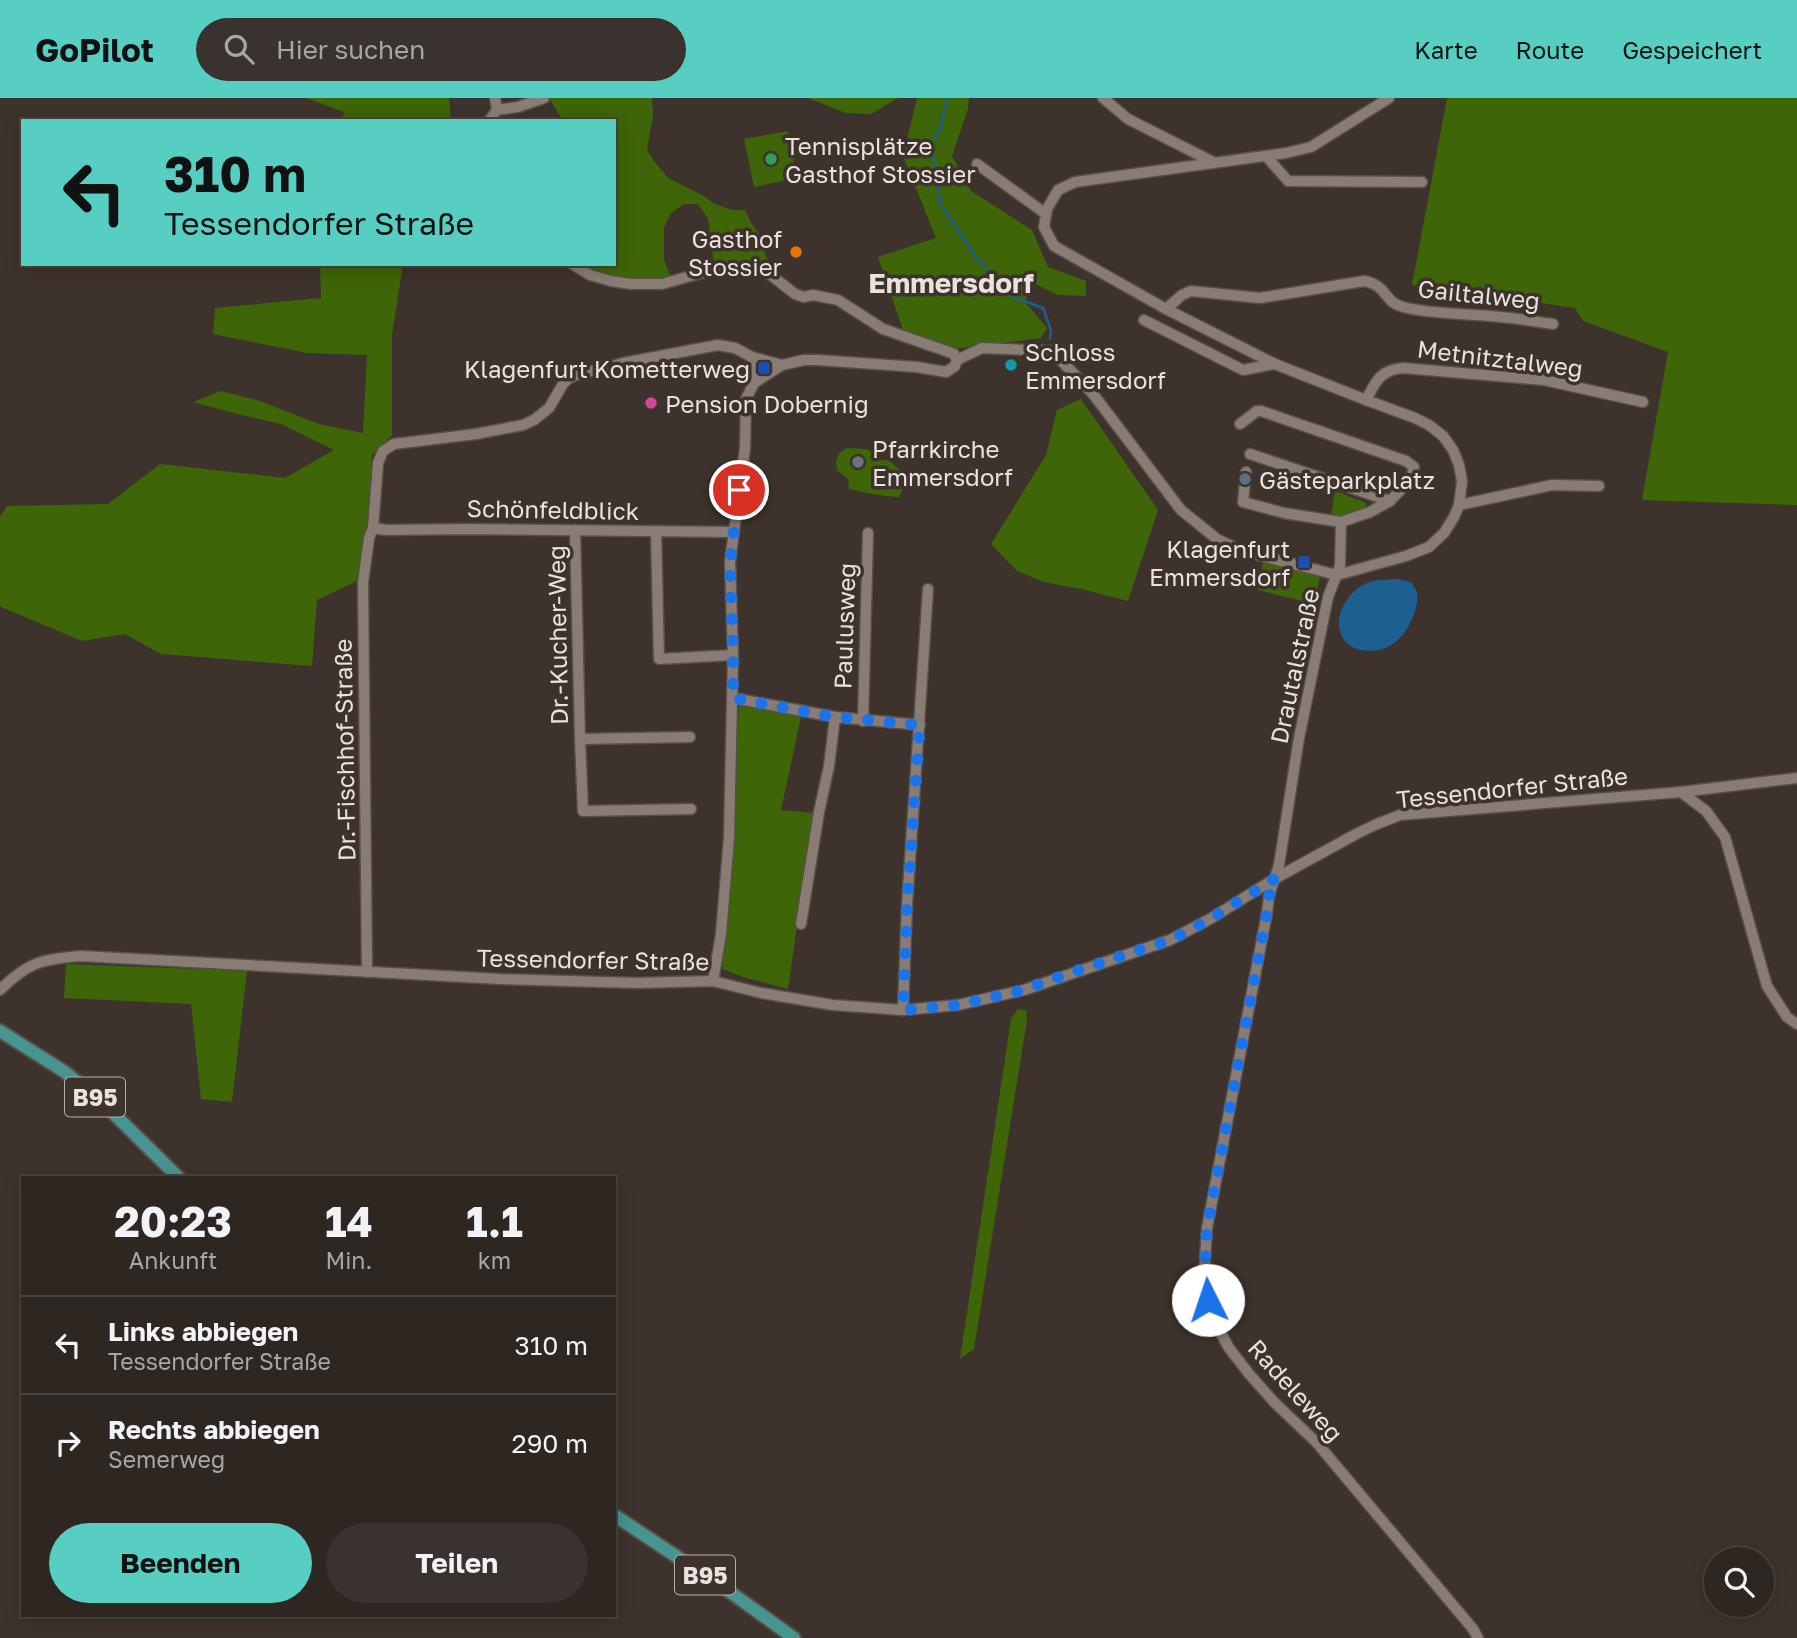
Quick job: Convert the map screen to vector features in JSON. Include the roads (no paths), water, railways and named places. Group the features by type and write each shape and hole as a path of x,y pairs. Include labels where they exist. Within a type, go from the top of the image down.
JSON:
{"main road":[{"name":"B95","path":"0,1031 65,1072 107,1107 177,1176"},
{"name":"B95","path":"616,1516 794,1638"}],"street":[{"path":"490,119 497,110 495,98"},
{"path":"497,110 518,107 544,98"},
{"path":"1104,98 1128,119 1214,162"},
{"path":"977,164 1046,214 1058,190 1075,182 1286,153 1311,146 1389,98"},
{"path":"1266,156 1288,181 1422,182"},
{"name":"Drautalstraße","path":"1046,214 1044,227 1054,246 1166,309 1275,364 1429,425 1443,436 1459,465 1462,481 1459,505 1444,533 1429,547 1337,575 1328,597 1299,738 1276,878"},
{"path":"575,266 590,275 631,284 662,284 701,272 755,267 772,276 795,295 838,300 873,324 954,354 957,360 955,366 946,372 917,367 818,360 782,365 754,383 746,399 745,448 730,562 733,698 729,838 721,934 713,981"},
{"name":"Gailtalweg","path":"1166,309 1182,295 1191,292 1260,298 1364,282 1374,283 1391,301 1400,306 1438,313 1499,316 1553,324"},
{"name":"Drautalstraße","path":"1144,320 1243,370 1275,364"},
{"name":"Dr.-Fischhof-Straße","path":"367,972 363,583 369,538 373,528 378,463 383,451 394,444 523,425 549,408 568,379 623,363 718,345 735,348 752,357 782,365"},
{"path":"957,360 982,348 1052,351 1093,394 1181,510 1217,539 1242,551 1337,575 1340,566 1341,522"},
{"path":"752,357 754,383"},
{"name":"Metnitztalweg","path":"1366,400 1384,373 1403,368 1544,380 1643,402"},
{"path":"1240,424 1257,411 1261,411 1406,461 1414,467 1411,479 1390,501 1370,512 1341,522 1284,513 1243,502 1246,471"},
{"path":"1250,454 1390,501"},
{"path":"1459,505 1552,485 1599,486"},
{"name":"Schönfeldblick","path":"373,528 733,532"},
{"name":"Dr.-Kucher-Weg","path":"575,530 583,811 691,809"},
{"path":"656,531 659,659 733,655"},
{"name":"Paulusweg","path":"863,721 868,533"},
{"path":"903,1010 907,905 928,589"},
{"path":"733,698 835,717 920,725"},
{"path":"801,924 835,717"},
{"name":"Dr.-Kucher-Weg","path":"580,739 690,737"},
{"name":"Tessendorfer Straße","path":"0,990 15,975 36,964 54,958 80,956 500,979 623,983 713,981 761,993 833,1005 903,1010 958,1005 1024,990 1170,940 1367,828 1400,815 1681,792 1797,778"},
{"path":"1681,792 1706,811 1726,837 1766,986 1787,1017 1797,1024"},
{"name":"Radeleweg","path":"1276,878 1269,896 1207,1228 1204,1276 1208,1300 1216,1324 1229,1348 1250,1375 1317,1443 1478,1638"}],"water":[{"path":"1399,579 1412,583 1417,591 1417,604 1405,632 1384,649 1362,650 1350,645 1339,626 1345,602 1354,591 1367,583"}],"waterway":[{"path":"934,140 940,129 947,98"},
{"path":"932,149 940,203 975,256 1013,297 1043,308 1051,330 1050,339"}],"place":[{"name":"Tennisplätze Gasthof Stossier","path":"771,159"},
{"name":"Gasthof Stossier","path":"796,252"},
{"name":"Schloss Emmersdorf","path":"1011,365"},
{"name":"Klagenfurt Kometterweg","path":"764,368"},
{"name":"Pension Dobernig","path":"651,403"},
{"name":"Pfarrkirche Emmersdorf","path":"858,462"},
{"name":"Gästeparkplatz","path":"1245,479"},
{"name":"Klagenfurt Emmersdorf","path":"1304,562"}],"district":[{"name":"Emmersdorf","path":"951,282"}]}
